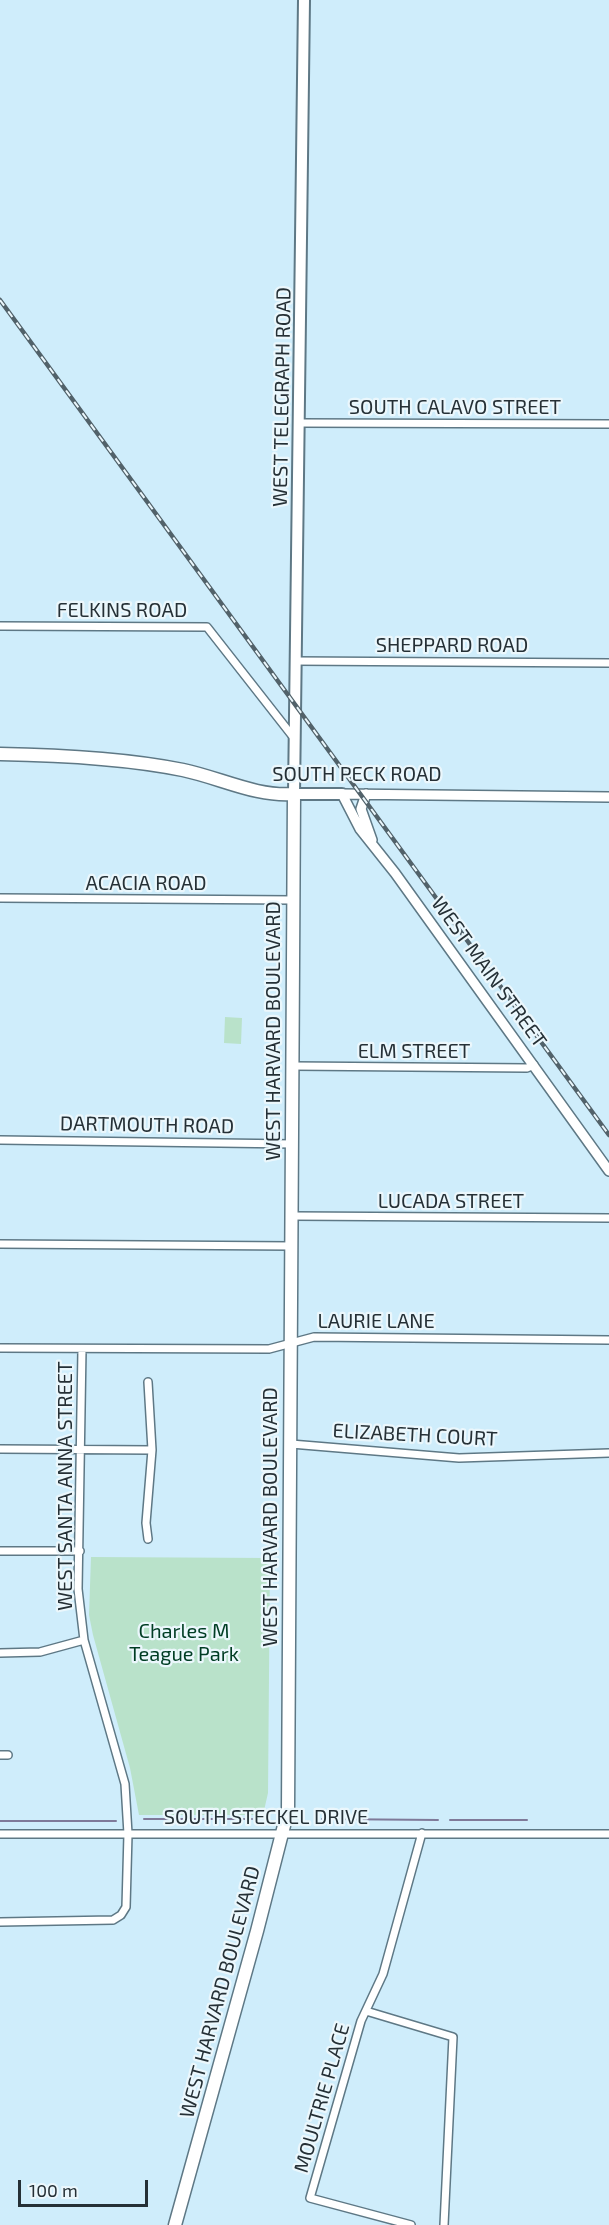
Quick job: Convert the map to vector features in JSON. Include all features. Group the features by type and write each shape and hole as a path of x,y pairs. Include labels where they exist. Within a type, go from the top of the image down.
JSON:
{"main road":[{"name":"WEST TELEGRAPH ROAD","path":"294,794 304,0"},
{"name":"SOUTH PECK ROAD","path":"0,754 68,756 151,765 191,772 275,796 342,794"},
{"name":"WEST HARVARD BOULEVARD","path":"175,2225 288,1810 294,794"}],"street":[{"name":"SOUTH CALAVO STREET","path":"300,423 609,424"},
{"name":"FELKINS ROAD","path":"0,626 207,627 296,740"},
{"name":"SHEPPARD ROAD","path":"295,661 609,663"},
{"name":"SOUTH PECK ROAD","path":"342,794 609,796"},
{"name":"WEST MAIN STREET","path":"342,794 360,829 396,873 609,1171"},
{"path":"366,794 361,809 376,851"},
{"name":"ACACIA ROAD","path":"0,898 293,900"},
{"name":"ELM STREET","path":"292,1066 527,1068 534,1065"},
{"name":"DARTMOUTH ROAD","path":"0,1140 293,1144"},
{"name":"LUCADA STREET","path":"293,1216 609,1218"},
{"path":"0,1244 292,1246"},
{"name":"LAURIE LANE","path":"0,1348 269,1349 314,1337 609,1340"},
{"name":"WEST SANTA ANNA STREET","path":"82,1349 78,1589 84,1640 125,1784 128,1834"},
{"path":"148,1382 152,1450 146,1524 148,1539"},
{"name":"ELIZABETH COURT","path":"291,1444 459,1458 609,1453"},
{"path":"0,1449 152,1450"},
{"path":"0,1551 80,1551"},
{"path":"0,1653 40,1652 84,1640"},
{"name":"SOUTH STECKEL DRIVE","path":"0,1834 283,1832 609,1834"},
{"name":"MOULTRIE PLACE","path":"411,2225 310,2198 366,2012 383,1974 422,1833"},
{"path":"0,1922 102,1921 121,1915 126,1907 128,1894 128,1834"},
{"name":"MOULTRIE PLACE","path":"366,2012 453,2037 444,2225"}],"green space":[{"path":"225,1017 242,1018 241,1044 224,1043"},
{"name":"Charles M Teague Park","path":"91,1557 270,1558 268,1793 263,1815 139,1815 130,1768 89,1615"}],"waterway":[{"path":"144,1819 252,1819"},
{"path":"322,1819 438,1820"},
{"path":"450,1820 527,1820"},
{"path":"0,1821 116,1821"}],"railway":[{"path":"0,300 609,1135"}]}
